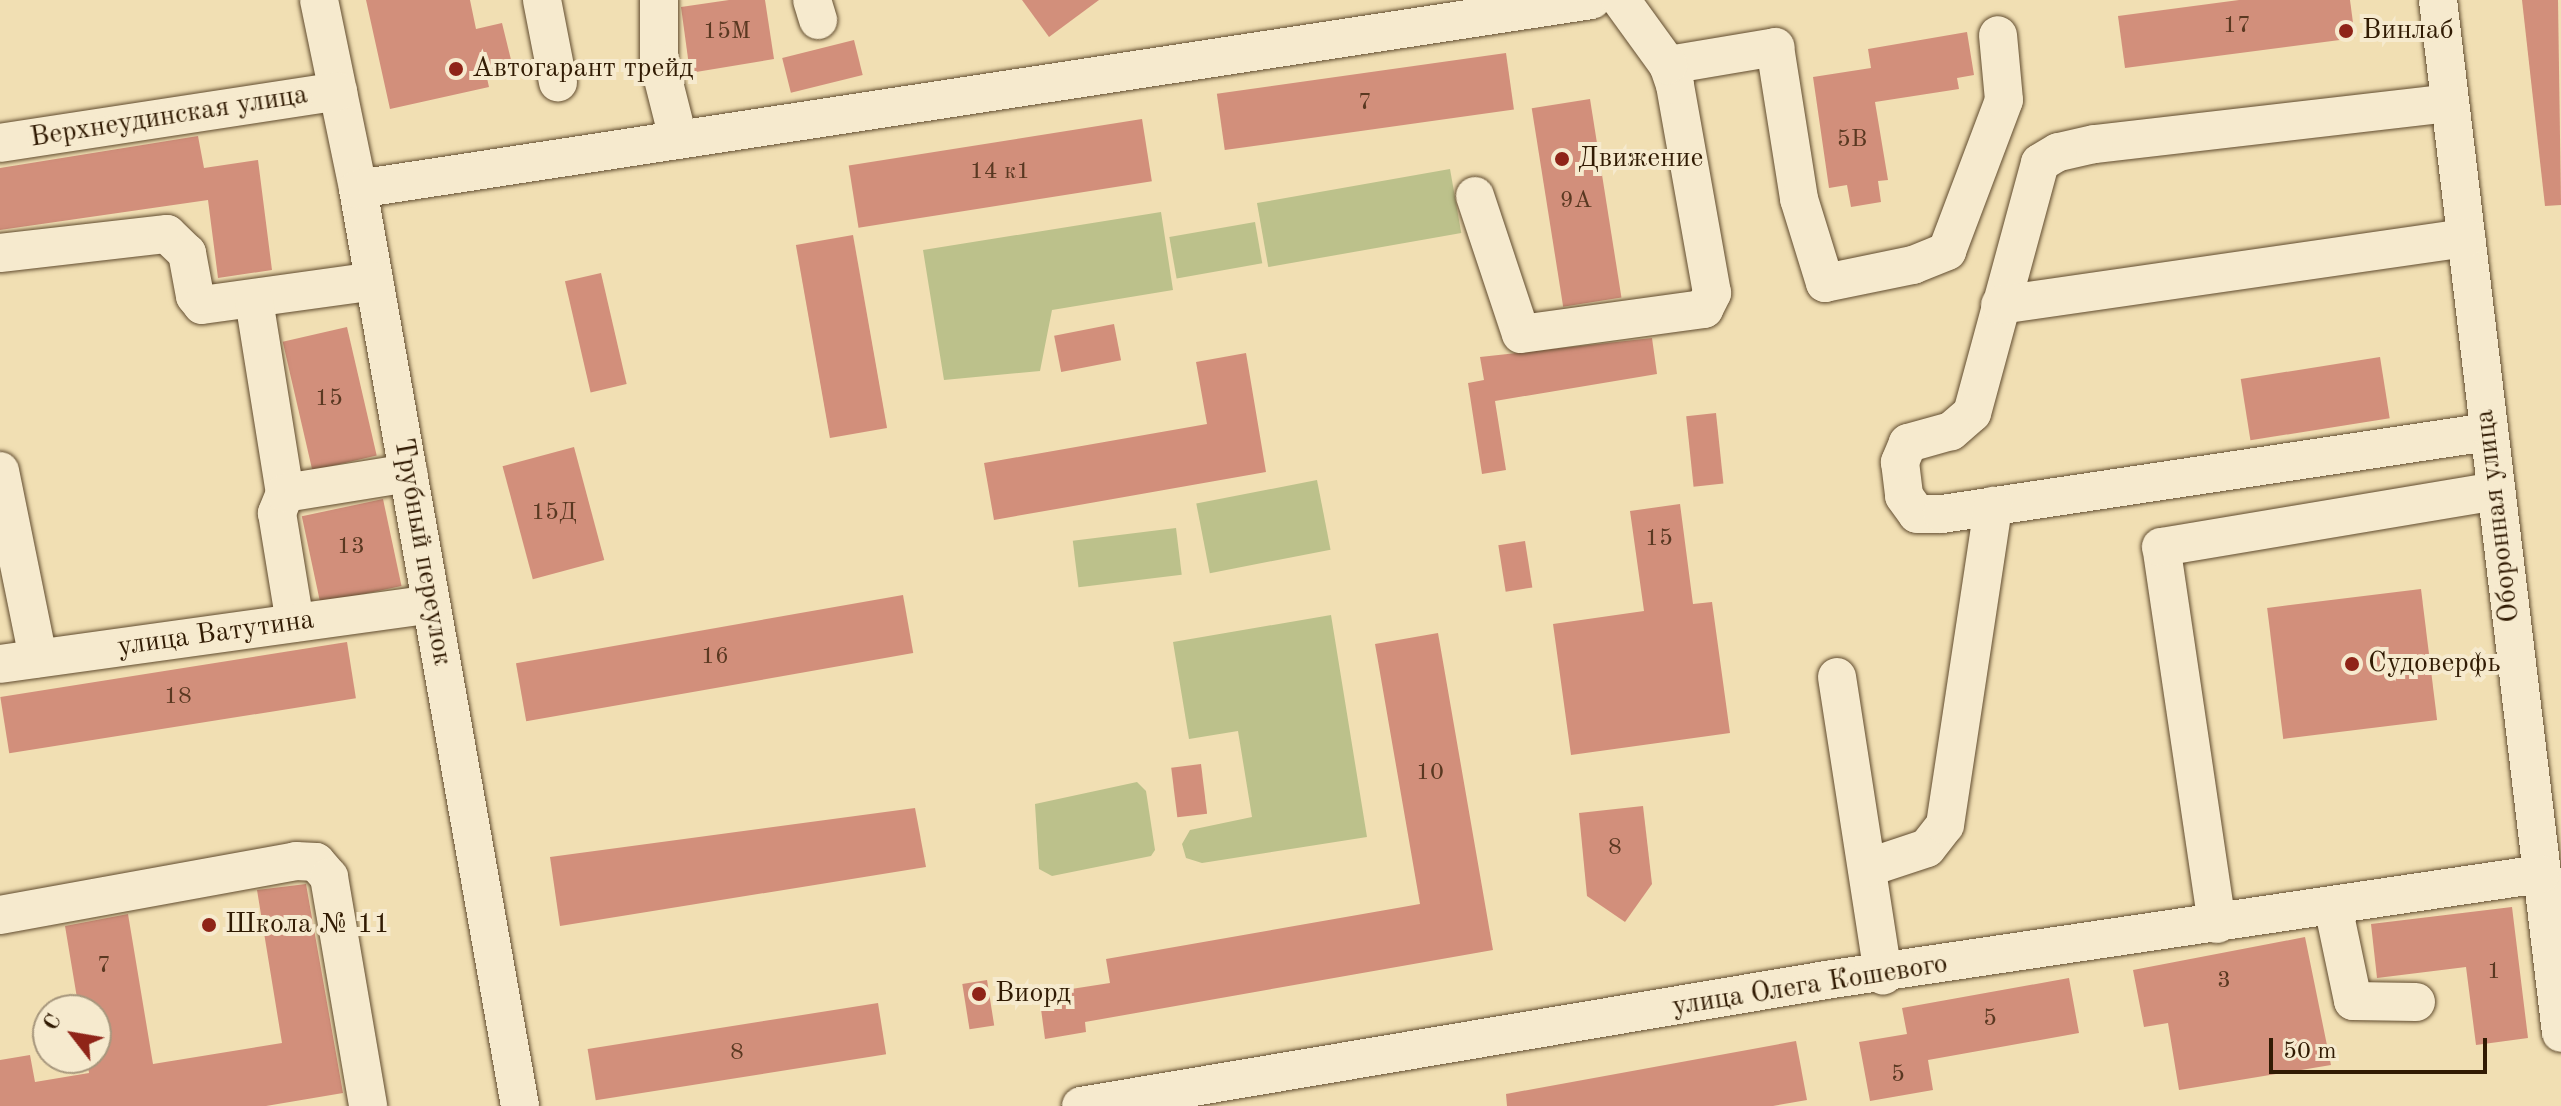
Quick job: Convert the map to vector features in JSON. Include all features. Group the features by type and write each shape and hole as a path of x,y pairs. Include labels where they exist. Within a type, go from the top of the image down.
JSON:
{"street":[{"name":"Трубный переулок","path":"319,0 358,189 520,1106"},
{"path":"542,0 558,82"},
{"path":"659,0 659,63 678,138"},
{"path":"358,189 1592,0"},
{"path":"1475,196 1521,334 1704,309 1712,293 1668,65 1621,0"},
{"name":"Оборонная улица","path":"2438,0 2560,1024"},
{"path":"1668,65 1775,47 1799,199 1825,283 1913,265 1947,251 2004,100 1998,35"},
{"name":"Верхнеудинская улица","path":"0,143 338,91"},
{"path":"2450,103 2058,152 2040,163 1972,413 1951,431 1908,443 1900,462 1904,496 1917,514 1993,506 2488,432"},
{"path":"0,253 167,234 187,253 195,296 202,305 374,281"},
{"path":"2000,305 2466,238"},
{"path":"254,300 285,493 277,513 295,623"},
{"path":"0,471 38,658"},
{"path":"285,493 408,473"},
{"path":"2217,924 2161,547 2495,491"},
{"path":"1867,868 1927,848 1945,825 1993,506"},
{"name":"улица Ватутина","path":"0,664 431,604"},
{"path":"1837,677 1883,975"},
{"path":"0,915 296,861 316,862 329,877 368,1106"},
{"name":"улица Олега Кошевого","path":"1081,1106 1883,975 2540,874"},
{"path":"2333,906 2353,1001 2416,1002"}],"green space":[{"path":"1450,169 1461,233 1268,267 1257,203"},
{"path":"1161,212 1173,290 1052,310 1040,371 944,380 923,250"},
{"path":"1255,222 1262,263 1177,278 1169,237"},
{"path":"1317,480 1331,550 1210,573 1196,503"},
{"path":"1176,528 1182,575 1079,587 1073,541"},
{"path":"1331,615 1367,837 1202,863 1186,858 1182,844 1190,830 1252,817 1238,731 1189,739 1173,642"},
{"path":"1137,782 1146,791 1155,850 1151,856 1052,876 1039,869 1035,804"}],"building":[{"path":"366,0 470,0 476,29 502,23 514,72 487,78 489,87 390,109"},
{"path":"729,0 765,0 774,59 690,73 681,7"},
{"path":"1022,0 1099,0 1049,37"},
{"path":"2239,0 2350,0 2355,38 2125,68 2118,16"},
{"path":"2522,0 2558,0 2561,205 2545,206"},
{"path":"1967,32 1974,75 1957,78 1959,89 1875,102 1888,180 1878,181 1881,202 1851,207 1847,185 1829,188 1813,77 1871,68 1868,49"},
{"path":"854,40 863,75 791,93 782,58"},
{"path":"1506,53 1514,109 1225,150 1217,94"},
{"path":"1590,99 1621,298 1563,307 1532,108"},
{"path":"1142,119 1152,181 859,228 849,165"},
{"path":"198,136 204,168 258,160 272,270 218,278 208,200 0,230 0,168"},
{"path":"853,235 887,428 830,438 796,245"},
{"path":"601,273 627,384 591,392 565,281"},
{"path":"1114,324 1121,360 1061,372 1054,336"},
{"path":"347,327 377,456 312,470 283,342"},
{"path":"1652,338 1657,374 1495,401 1506,470 1482,474 1468,383 1484,380 1480,357"},
{"path":"1246,353 1266,472 994,520 984,463 1207,424 1196,362"},
{"path":"2380,357 2390,418 2250,440 2241,379"},
{"path":"1716,413 1723,484 1694,487 1686,416"},
{"path":"574,447 604,560 533,579 503,466"},
{"path":"383,499 402,586 320,603 302,516"},
{"path":"1680,504 1693,604 1712,602 1730,733 1571,755 1553,624 1644,611 1630,511"},
{"path":"1525,541 1532,587 1506,592 1498,545"},
{"name":"Судоверфь","path":"2421,589 2437,720 2283,739 2267,608"},
{"path":"903,595 913,653 526,721 516,663"},
{"path":"1438,633 1493,950 1085,1022 1086,1032 1045,1039 1039,994 1110,983 1106,959 1420,904 1375,644"},
{"path":"347,642 356,698 9,753 0,697"},
{"path":"1201,764 1207,814 1177,817 1171,768"},
{"path":"1643,806 1652,884 1625,922 1587,896 1579,813"},
{"path":"915,808 926,867 560,926 550,857"},
{"path":"306,884 343,1093 266,1106 0,1106 0,1060 30,1055 35,1082 83,1074 112,1074 112,994 76,994 65,926 128,914 153,1064 282,1043 257,890"},
{"path":"2512,907 2528,1038 2476,1045 2466,967 2377,978 2371,924"},
{"path":"2305,937 2331,1065 2179,1090 2168,1023 2144,1027 2133,970"},
{"path":"2069,978 2079,1033 1928,1060 1933,1090 1870,1101 1859,1042 1907,1034 1902,1008"},
{"path":"987,980 994,1025 970,1029 962,984"},
{"path":"878,1003 886,1054 596,1100 588,1049"},
{"path":"1796,1041 1807,1100 1773,1106 1507,1106 1506,1094"}],"place":[{"name":"Винлаб","path":"2346,31"},
{"name":"Автогарант трейд","path":"456,69"},
{"name":"Движение","path":"1562,159"},
{"name":"Судоверфь","path":"2352,664"},
{"name":"Школа № 11","path":"209,925"},
{"name":"Виорд","path":"979,994"}]}
